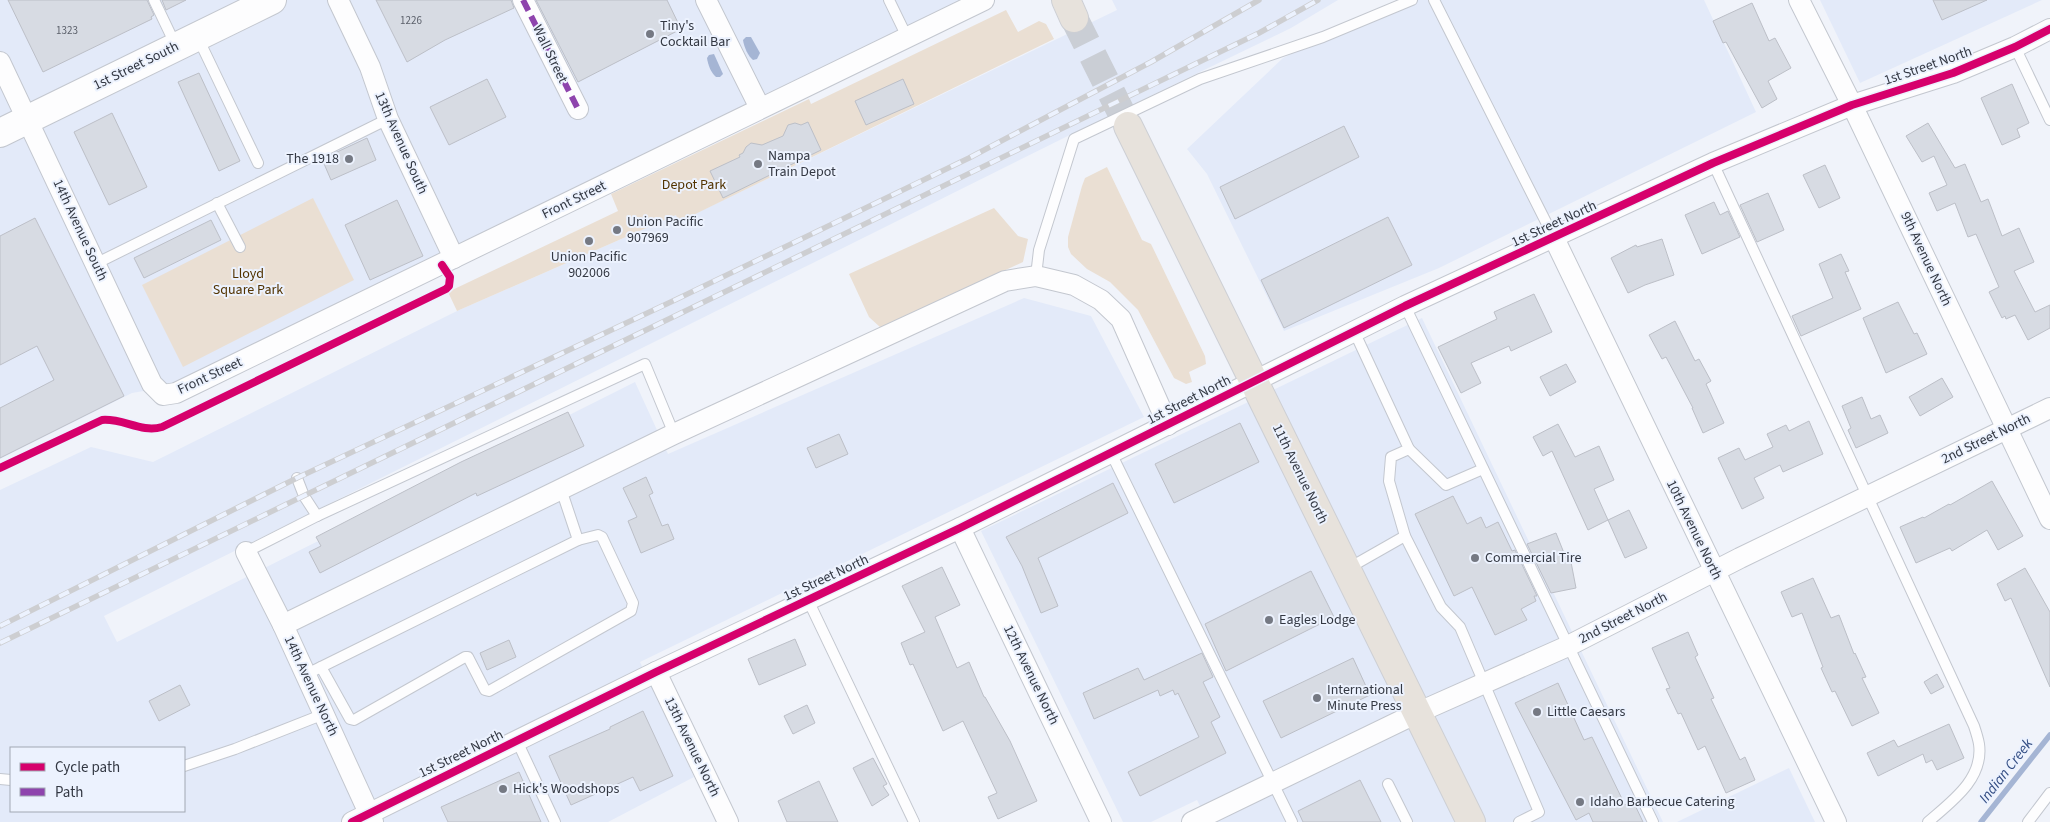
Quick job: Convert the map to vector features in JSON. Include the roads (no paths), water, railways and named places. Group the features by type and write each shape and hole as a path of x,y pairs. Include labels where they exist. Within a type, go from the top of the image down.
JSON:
{"main road":[{"name":"11th Avenue North","path":"1128,126 1471,822"}],"street":[{"name":"1st Street South","path":"0,133 272,0"},
{"name":"13th Avenue South","path":"338,0 370,67 388,119 454,258"},
{"name":"Wall Street","path":"523,0 578,109"},
{"path":"706,0 760,108"},
{"name":"Front Street","path":"162,395 176,393 984,0"},
{"name":"9th Avenue North","path":"1805,2 1852,105 2050,519"},
{"name":"1st Street North","path":"365,819 656,672 960,528 1405,306 1713,163 1852,105 1952,73 2015,47 2050,29"},
{"name":"14th Avenue South","path":"0,62 152,384 162,395"},
{"name":"10th Avenue North","path":"1554,238 1836,822"},
{"path":"283,625 674,434 1004,281 1036,276 1074,285 1101,300 1121,319 1168,425"},
{"name":"2nd Street North","path":"1192,822 1417,713 1568,646 1866,496 2050,408"},
{"name":"12th Avenue North","path":"960,528 1101,822"},
{"name":"14th Avenue North","path":"246,552 283,625 313,671 324,714 365,819"},
{"name":"13th Avenue North","path":"656,672 728,822"}],"lane":[{"path":"154,0 187,42 258,163"},
{"path":"890,0 907,38"},
{"path":"1036,276 1039,250 1074,140 1200,79 1324,37 1412,0"},
{"path":"1434,0 1554,238"},
{"path":"2015,47 2050,120"},
{"path":"96,264 388,119"},
{"path":"1713,163 1974,726 1979,746 1978,763 1972,778 1957,796 1928,822"},
{"path":"217,203 240,247"},
{"path":"1405,306 1653,822"},
{"path":"1354,331 1409,449 1446,485 1483,469"},
{"path":"246,552 317,516 645,364 674,434"},
{"path":"1409,449 1391,457 1389,481 1405,536 1441,607 1460,627 1539,812 1519,822"},
{"path":"1111,453 1292,822"},
{"path":"297,478 304,496 317,516"},
{"path":"561,489 578,540"},
{"path":"598,535 602,537 633,603 632,610 489,690 486,690 468,657 465,657 354,720 350,719 313,671 578,540 598,535"},
{"path":"1346,569 1405,536"},
{"path":"808,600 914,822"},
{"path":"185,766 324,714"},
{"path":"517,741 555,822"},
{"path":"1388,784 1408,822"},
{"path":"2028,822 2050,793"}],"water":[{"path":"746,37 751,37 760,53 757,59 753,60 746,51 743,40"},
{"path":"714,54 723,74 720,77 714,75 708,63 707,58 709,55"}],"waterway":[{"name":"Indian Creek","path":"1981,822 2050,735"}],"tunnel":[{"path":"1074,18 1128,126"}],"railway":[{"path":"0,626 297,478 675,300 969,158 1151,62 1259,0"},
{"path":"0,643 1259,33 1318,0"}],"place":[{"name":"Tiny's Cocktail Bar","path":"650,34"},
{"name":"The 1918","path":"349,159"},
{"name":"Nampa Train Depot","path":"758,164"},
{"name":"Union Pacific 907969","path":"617,230"},
{"name":"Union Pacific 902006","path":"589,241"},
{"name":"Commercial Tire","path":"1475,558"},
{"name":"Eagles Lodge","path":"1269,620"},
{"name":"International Minute Press","path":"1317,698"},
{"name":"Little Caesars","path":"1537,712"},
{"name":"Hick's Woodshops","path":"503,789"},
{"name":"Idaho Barbecue Catering","path":"1580,802"}],"park label":[{"name":"Depot Park","path":"694,185"},
{"name":"Lloyd Square Park","path":"248,282"}]}
